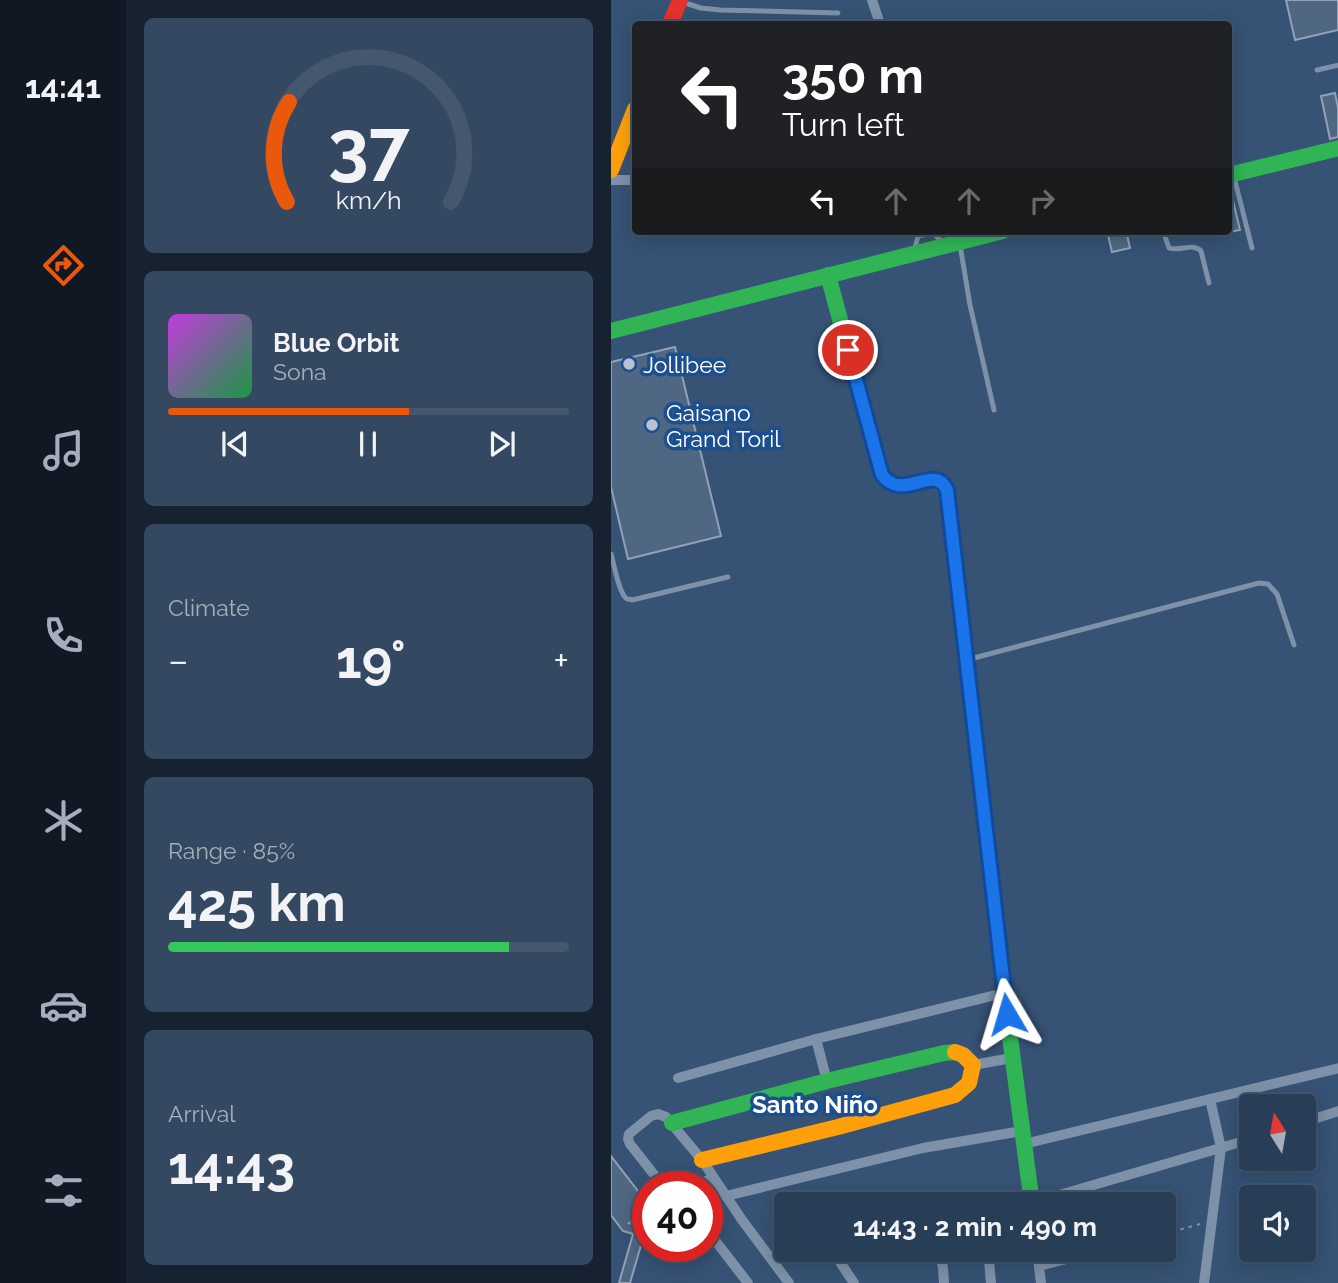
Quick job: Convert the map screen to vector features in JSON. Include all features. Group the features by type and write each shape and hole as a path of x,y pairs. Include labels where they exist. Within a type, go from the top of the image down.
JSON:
{"main road":[{"path":"671,21 680,1"},
{"path":"611,170 632,117"},
{"path":"1232,175 1338,148"},
{"path":"611,331 914,253 950,241 982,235"},
{"path":"828,275 882,475 893,485 903,486 939,480 945,484 947,490 1004,993 1030,1192"},
{"path":"672,1123 827,1081 955,1051 965,1055 973,1065 973,1077 967,1088 955,1095 702,1160"}],"street":[{"path":"872,0 880,21"},
{"path":"611,180 632,180"},
{"path":"678,1078 816,1039 1004,993"},
{"path":"816,1039 827,1081"},
{"path":"973,1065 1012,1058"},
{"path":"726,1196 923,1148 1023,1138 1210,1099 1338,1068"},
{"path":"1204,1283 1221,1148 1210,1099"},
{"path":"1316,1118 1338,1111"},
{"path":"651,1171 630,1144 628,1137 651,1116 662,1115 672,1123 709,1171"},
{"path":"1072,1192 1239,1143"},
{"path":"723,1192 789,1283"},
{"path":"723,1251 748,1283"},
{"path":"840,1262 854,1283"},
{"path":"942,1262 944,1283"},
{"path":"989,1262 991,1283"},
{"path":"1038,1262 1041,1283"},
{"path":"1039,1266 1055,1262"}],"lane":[{"path":"680,1 701,8 720,10 838,13"},
{"path":"1317,70 1338,65"},
{"path":"1232,178 1252,247"},
{"path":"1164,235 1169,248 1177,250 1195,246 1201,251 1209,283"},
{"path":"950,241 970,305 994,410"},
{"path":"611,554 623,595 632,600 728,577"},
{"path":"966,659 1259,583 1268,584 1277,594 1294,645"}],"path":[{"path":"1176,1231 1211,1221"}],"building":[{"path":"1286,0 1338,0 1338,30 1295,40"},
{"path":"1335,93 1338,137 1330,139 1321,96"},
{"path":"1232,196 1240,230 1232,231"},
{"path":"1108,235 1127,235 1130,248 1112,252"},
{"name":"Gaisano Grand Toril","path":"675,347 721,536 628,559 611,487 611,362"},
{"path":"611,1156 632,1183 632,1221 629,1223 632,1224 632,1234 623,1231 611,1215"},
{"path":"632,1238 632,1262 636,1262 630,1283 619,1283"}],"traffic: fast":[{"path":"1232,174 1339,148"},
{"path":"611,331 987,235"},
{"path":"828,275 882,475 891,483 899,485 927,480 941,484 947,490 958,588"},
{"path":"1006,1007 1030,1192"},
{"path":"672,1123 827,1081 955,1052"}],"traffic: slow":[{"path":"611,170 632,117"},
{"path":"702,1160 955,1095 969,1083 973,1065 963,1055 955,1052"}],"traffic: jam":[{"path":"671,21 680,0"},
{"path":"958,588 1006,1007"}],"place":[{"name":"Jollibee","path":"629,364"},
{"name":"Gaisano Grand Toril","path":"652,425"}],"district":[{"name":"Santo Niño","path":"815,1104"}],"route":[{"path":"848,350 882,475 893,485 903,486 939,480 945,484 947,490 1007,1014"}]}
